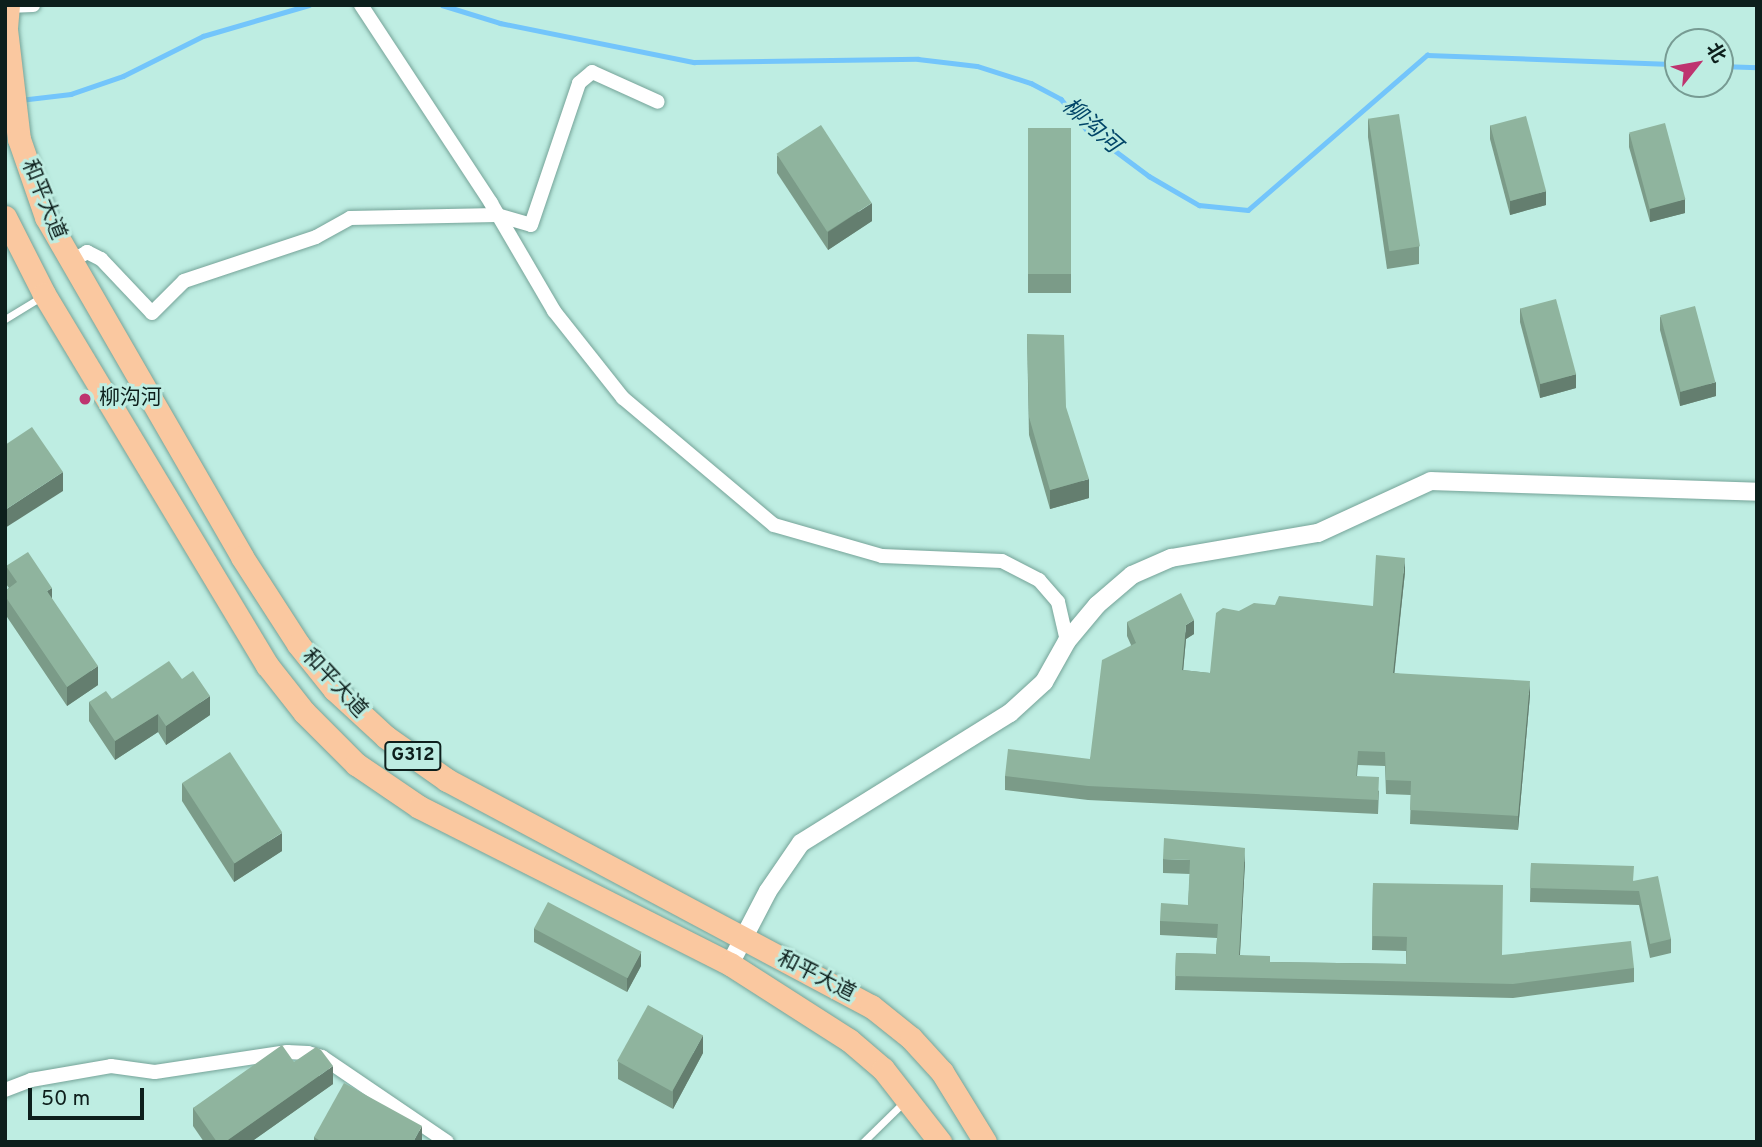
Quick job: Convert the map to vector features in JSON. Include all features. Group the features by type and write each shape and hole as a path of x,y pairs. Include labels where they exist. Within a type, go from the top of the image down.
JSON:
{"highway":[{"name":"和平大道","path":"8,6 6,29 19,139 31,174 70,262 242,557 298,644 334,690 386,737 447,780 871,1006 911,1038 942,1072 985,1142"},
{"name":"和平大道","path":"5,217 44,295 267,665 304,712 356,764 419,807 730,964 849,1040 908,1098 940,1142"}],"street":[{"path":"8,6 33,5"},
{"path":"361,5 497,215 554,311 623,398 774,525 882,556 1002,561 1039,579 1058,602 1067,641"},
{"path":"70,262 86,252 101,259 152,313 184,281 316,237 350,218 497,215 531,225 574,93 592,72 658,102"},
{"path":"730,964 768,891 801,843 1010,713 1044,682 1067,641 1097,604 1132,575 1161,562 1318,533 1431,481 1757,492"},
{"path":"5,1090 32,1080 111,1066 155,1072 287,1052 308,1053 322,1057 447,1142"}],"lane":[{"path":"5,319 44,295"},
{"path":"863,1142 908,1098"}],"building":[{"path":"1399,114 1420,246 1389,251 1368,119"},
{"path":"1526,116 1546,191 1510,201 1490,126"},
{"path":"1665,123 1685,199 1650,209 1629,133"},
{"path":"821,125 872,203 827,232 777,154"},
{"path":"1028,128 1071,128 1071,274 1028,274"},
{"path":"1556,299 1576,374 1540,384 1520,309"},
{"path":"1695,306 1715,382 1681,392 1660,315"},
{"path":"1027,334 1064,335 1066,407 1089,479 1050,490 1029,417"},
{"path":"32,427 63,472 5,510 5,445"},
{"path":"28,552 52,588 47,591 98,666 67,687 5,596 5,591 17,582 6,566"},
{"path":"1376,555 1405,558 1393,673 1530,681 1518,816 1410,810 1411,781 1386,780 1385,752 1358,751 1356,776 1379,777 1378,800 1088,786 1005,776 1008,749 1090,759 1102,660 1136,643 1127,622 1181,593 1194,620 1186,625 1182,670 1210,673 1216,613 1223,608 1239,611 1254,603 1275,605 1279,596 1373,606"},
{"path":"169,661 182,679 193,671 210,696 166,726 158,714 115,741 89,702 106,691 112,699"},
{"path":"230,752 282,833 234,864 182,783"},
{"path":"1164,838 1245,848 1239,955 1270,956 1270,962 1406,964 1407,937 1372,936 1373,883 1503,885 1502,955 1631,941 1634,968 1513,984 1175,976 1176,953 1216,954 1218,924 1160,921 1161,903 1188,905 1190,860 1163,859"},
{"path":"1531,863 1634,866 1633,881 1658,876 1671,939 1650,944 1639,891 1530,888"},
{"path":"548,902 642,952 628,978 534,928"},
{"path":"648,1005 703,1036 672,1092 617,1061"},
{"path":"282,1045 294,1062 316,1047 333,1066 225,1142 217,1142 193,1108"},
{"path":"344,1083 422,1126 413,1142 322,1142 314,1137"}],"waterway":[{"name":"柳沟河","path":"20,100 71,94 123,76 203,36 309,5"},
{"name":"柳沟河","path":"442,5 500,23 694,62 918,59 977,66 1031,83 1061,99 1086,129 1149,176 1199,205 1248,210 1427,55 1664,63"},
{"name":"柳沟河","path":"1734,66 1757,67"}],"place":[{"name":"柳沟河","path":"85,399"}]}
